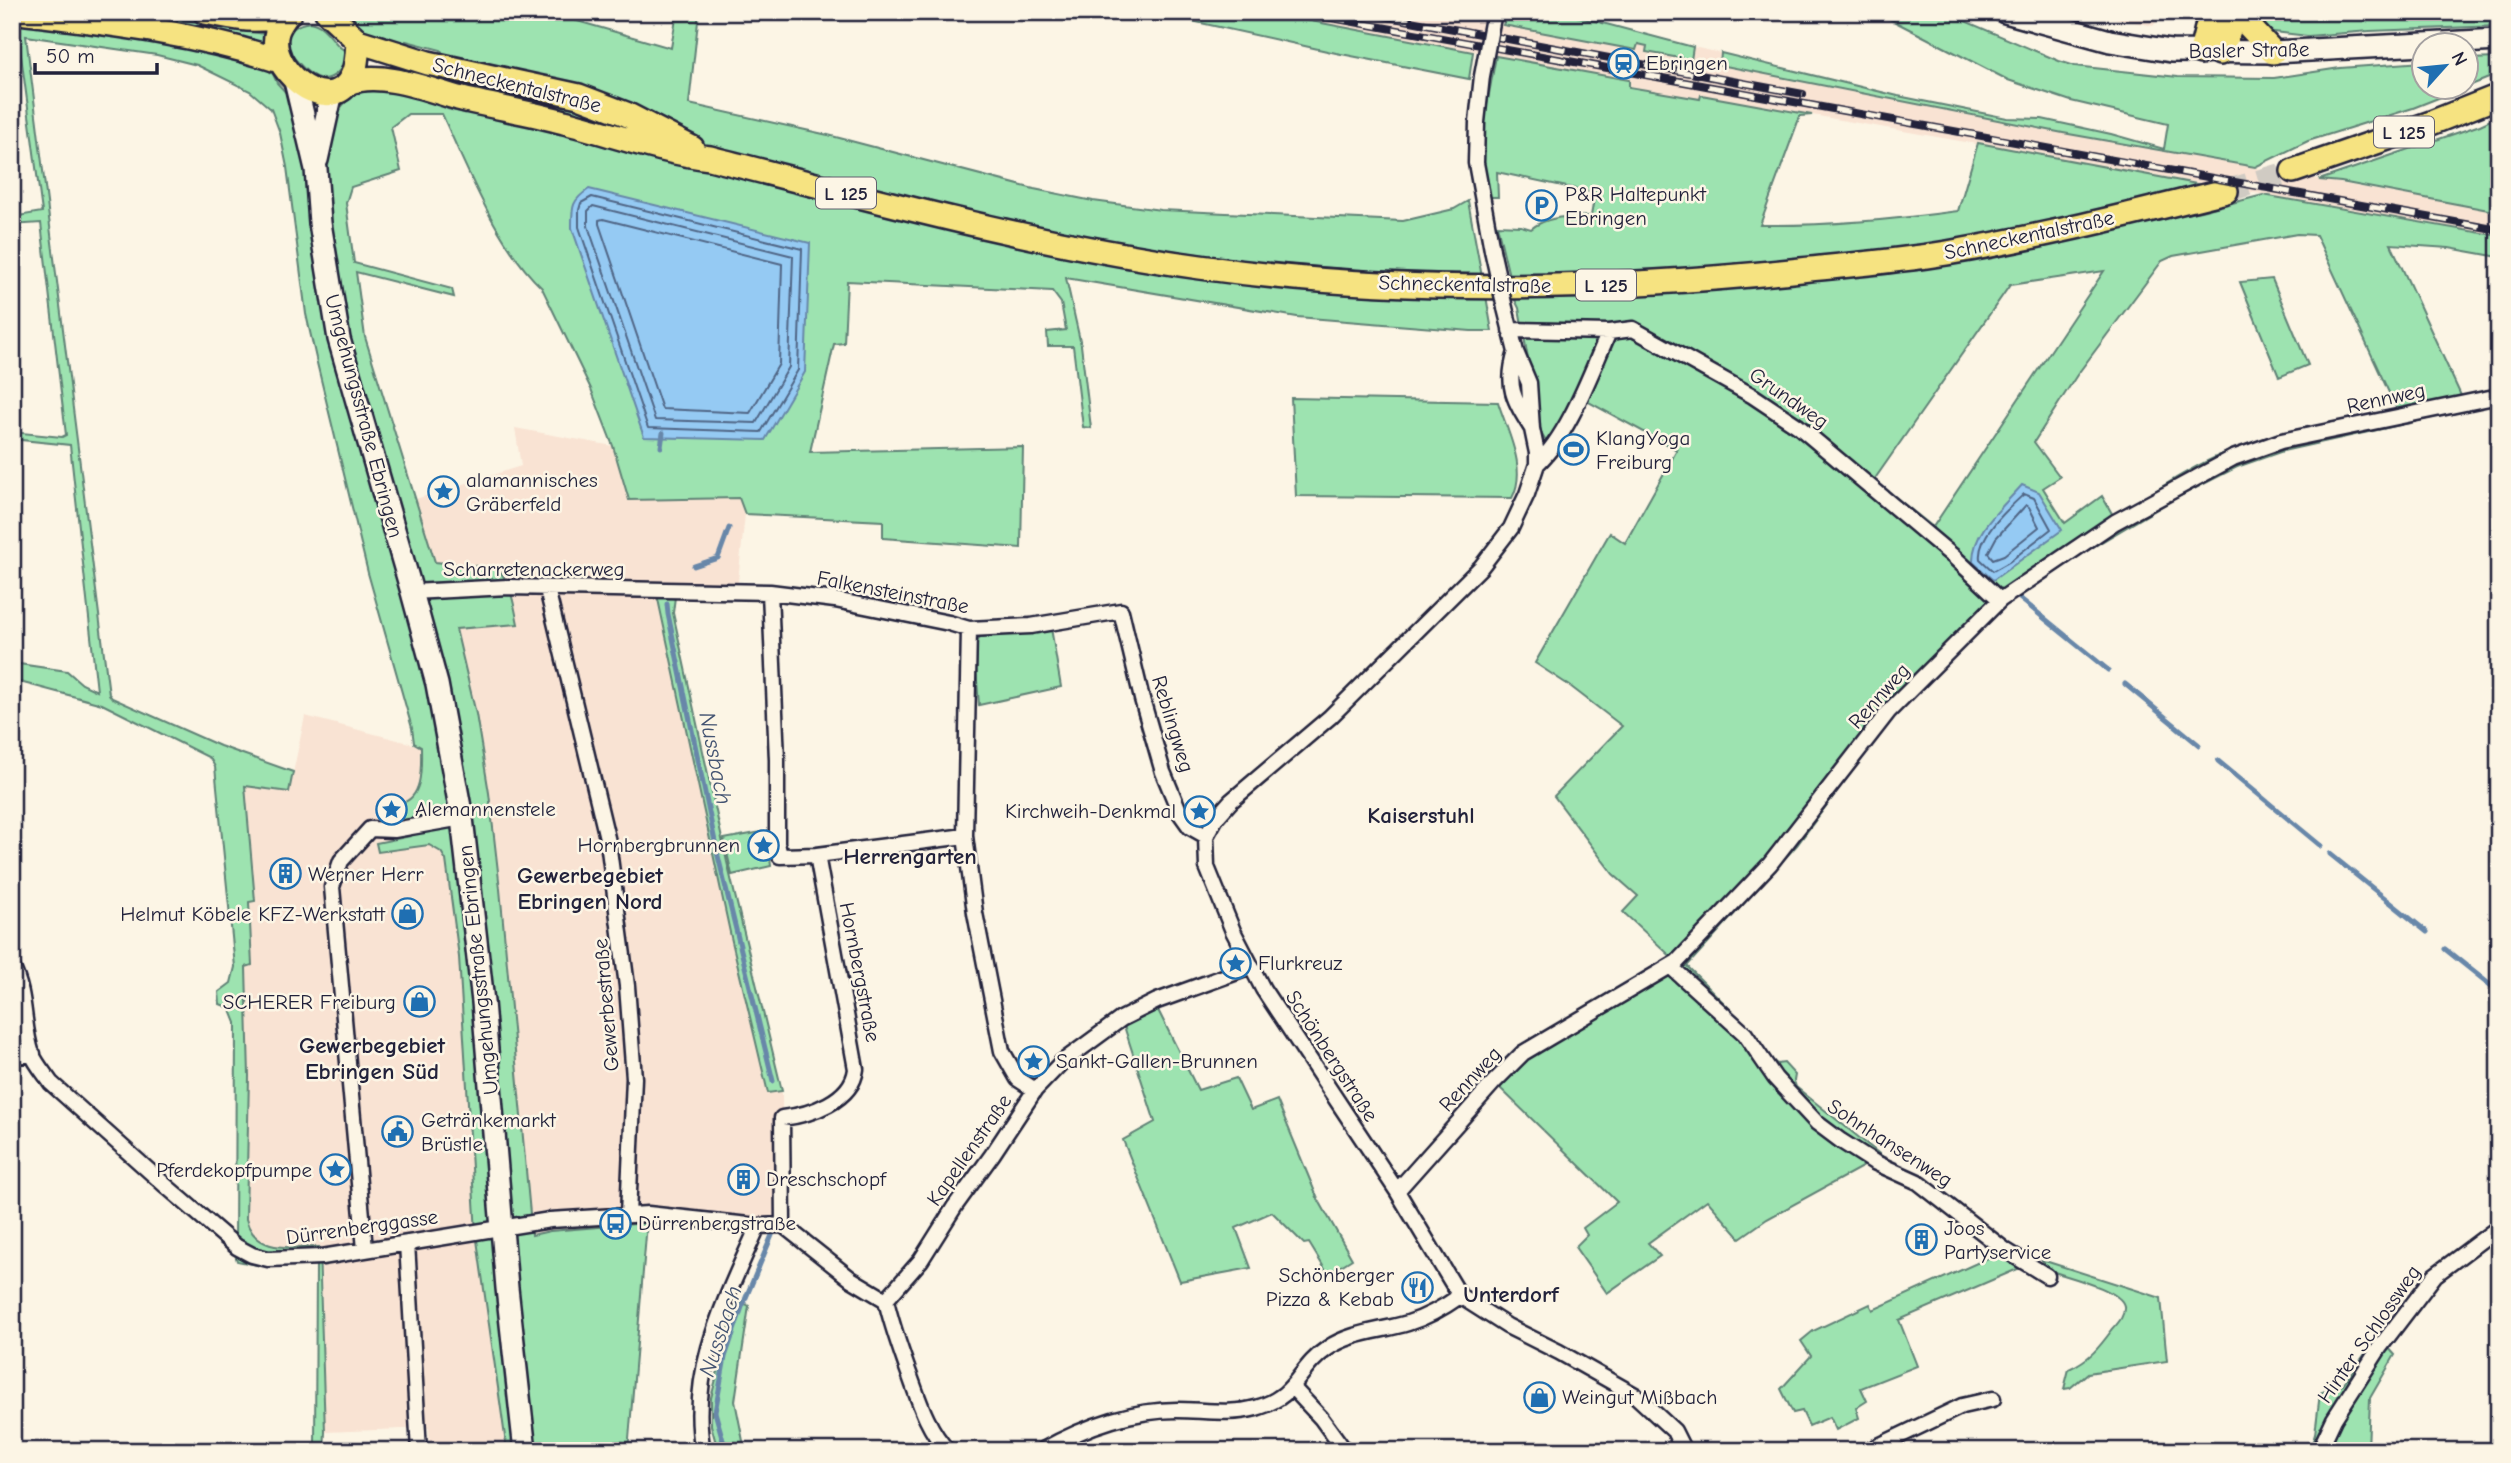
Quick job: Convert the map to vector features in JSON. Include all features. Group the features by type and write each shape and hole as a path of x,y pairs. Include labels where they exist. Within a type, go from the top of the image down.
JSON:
{"main road":[{"path":"19,12 147,29 251,51 280,61"},
{"path":"205,12 243,19 271,20 289,13"},
{"name":"L 125","path":"327,12 358,41"},
{"path":"2210,53 2211,12"},
{"path":"2210,53 2236,12"},
{"path":"2242,12 2245,22 2273,52"},
{"path":"289,13 281,23 276,49 280,61 295,81"},
{"path":"340,87 355,70 358,41"},
{"name":"Schneckentalstraße","path":"358,41 438,64 579,96 626,114 710,158"},
{"name":"Schneckentalstraße","path":"340,87 360,78 373,77 518,109 680,155 710,158 982,227 1187,265 1326,280 1452,287 1576,286 1709,279 1943,254 2056,233 2225,191"},
{"name":"L 125","path":"295,81 311,90 340,87"},
{"name":"L 125","path":"2293,171 2499,96"},
{"name":"L 125","path":"2475,105 2499,108"}],"street":[{"path":"1206,836 1216,818 1231,801 1331,717 1481,567 1511,528 1527,494 1537,464 1532,429 1516,405 1511,387 1510,370 1516,352 1504,308 1476,163 1482,76 1494,12"},
{"name":"Basler Straße","path":"2005,12 2110,41 2171,51 2273,52 2499,40"},
{"name":"Umgehungsstraße Ebringen","path":"295,81 316,169 323,246 339,339 412,592 447,731 462,818 483,1002 515,1368 525,1451"},
{"name":"Umgehungsstraße Ebringen","path":"316,169 340,87"},
{"name":"Grundweg","path":"1510,330 1609,332 1633,329 1753,396 1798,426 1954,556 2000,600"},
{"path":"1537,464 1551,452 1580,397 1609,332"},
{"name":"Rennweg","path":"1397,1191 1522,1054 1677,962 1770,864 1889,712 2000,600 2115,522 2233,458 2281,441 2499,396"},
{"name":"Scharretenackerweg","path":"412,592 508,587 656,590"},
{"name":"Gewerbestraße","path":"547,589 608,842 628,986 634,1079 628,1215"},
{"name":"Falkensteinstraße","path":"656,590 770,592 835,600 968,629 1031,626 1121,611"},
{"path":"770,592 777,843 780,856 817,855 965,836"},
{"name":"Reblingweg","path":"1121,611 1163,772 1185,820 1195,831 1206,836"},
{"path":"968,629 965,836 975,913 1002,1051 1018,1079 1035,1090"},
{"path":"365,1249 332,887 341,861 370,829 394,830 462,818"},
{"name":"Schönbergstraße","path":"1206,836 1206,856 1211,878 1251,967 1397,1191 1460,1296 1507,1326 1635,1395 1674,1431 1684,1451"},
{"name":"Hornbergstraße","path":"783,1224 782,1118 800,1116 841,1096 852,1085 856,1069 817,855"},
{"path":"12,967 19,979 33,1055 12,1056"},
{"name":"Kapellenstraße","path":"886,1300 921,1260 1035,1090 1069,1056 1121,1019 1157,1001 1251,967"},
{"name":"Sohnhansenweg","path":"1670,967 1745,1034 1775,1077 1817,1123 1874,1162 1918,1182 2005,1250 2047,1276"},
{"name":"Dürrenberggasse","path":"33,1055 51,1083 74,1105 237,1247 253,1255 268,1259 323,1257 503,1228"},
{"path":"503,1228 550,1220 648,1214 758,1226 783,1224 851,1279 886,1300 894,1334 920,1406 935,1435 948,1451"},
{"path":"703,1451 698,1425 698,1396 702,1373 724,1304 758,1226"},
{"name":"Hinter Schlossweg","path":"2319,1451 2334,1419 2380,1347 2435,1275 2499,1227"},
{"path":"407,1244 419,1451"},
{"path":"1041,1451 1065,1437 1120,1417 1174,1410 1203,1412 1254,1408 1273,1402 1293,1388 1316,1357 1329,1346 1352,1336 1423,1318 1460,1296"},
{"path":"1293,1388 1321,1418 1345,1451"},
{"path":"1868,1451 1962,1406 1993,1399"}],"shaded area":[{"path":"1264,12 1432,12 1636,50 1637,44 1648,46 1647,52 1690,60 1693,47 1721,53 1721,65 2063,133 2499,212 2499,236 1701,95 1700,99 1689,98 1628,86 1628,80"},
{"path":"2087,12 2164,12 2153,26"},
{"name":"Gewerbegebiet Ebringen Nord","path":"515,428 613,446 629,500 739,498 745,514 737,591 656,590 731,937 768,1093 782,1091 783,1225 648,1214 647,1223 550,1231 532,1236 500,889 476,714 456,628 518,624 513,598 504,575 498,568 435,563 416,499 521,466"},
{"name":"Gewerbegebiet Ebringen Süd","path":"305,716 421,746 421,777 415,792 409,800 402,803 387,804 379,809 377,815 394,821 409,820 411,836 377,843 378,852 429,845 441,852 446,860 459,957 476,1233 507,1451 430,1451 429,1428 325,1432 321,1263 255,1238 249,1231 246,1219 246,967 252,964 249,901 254,901 245,786 289,792"}],"green space":[{"path":"100,12 142,12 269,35 267,46"},
{"path":"349,12 546,12 671,48 677,12 699,12 689,104 828,135 1034,189 1093,201 1161,210 1403,221 1454,209 1468,201 1482,277 1446,277 1254,262 1057,234 711,150 444,56 441,50 406,41 403,47 364,32"},
{"path":"1151,12 1264,12 1473,52 1469,79 1336,53"},
{"path":"1508,12 1561,12 1693,47 1691,60 1646,52 1647,46 1638,44 1636,50 1503,25"},
{"path":"1876,12 1944,12 2075,66 2178,77 2274,78 2340,68 2410,63 2410,102 2428,102 2308,141 2255,167 2063,133 1720,65 1721,53 1898,96 2007,118 2042,119 2164,149 2168,124 2071,101 2008,80"},
{"path":"2250,12 2499,12 2499,26 2308,36 2265,31"},
{"path":"12,18 166,42 260,64 273,74 289,96 325,186 329,139 339,110 348,99 362,92 379,90 444,102 447,109 464,113 462,107 964,229 1486,296 1492,331 1471,331 1297,317 1066,278 1081,345 1091,428 1083,427 1073,346 1048,346 1047,332 1066,330 1061,303 1052,291 847,281 844,343 834,344 810,452 1023,447 1021,548 883,538 883,521 745,514 739,498 629,500 613,446 591,389 542,288 511,251 485,206 442,114 408,114 391,127 401,171 351,187 346,203 354,263 452,289 454,297 356,272 365,337 435,562 497,568 506,580 513,602 518,624 456,629 476,714 489,793 532,1235 550,1231 647,1223 628,1451 507,1451 476,1233 459,957 446,860 441,852 429,845 378,852 376,843 411,836 409,820 381,820 377,815 382,807 401,803 414,795 420,779 421,747 414,743 368,573 317,363 306,314 287,167 280,133 271,109 250,91 197,65 157,55 26,36 109,694 112,698 220,746 293,772 289,792 245,786 255,901 249,902 252,965 246,967 249,1076 246,1219 257,1238 266,1243 286,1247 319,1247 325,1432 324,1451 315,1451 316,1264 262,1266 237,1261 235,1254 236,1023 230,1008 220,1004 219,992 231,983 235,967 215,767 210,758 102,704 12,680 12,663 67,671 82,684 97,691 70,445 12,439 12,432 62,437 66,435 41,223 12,225 12,217 42,212 18,33 12,32"},
{"path":"310,22 317,24 350,53 342,68 325,79 308,72 283,43 294,28"},
{"path":"1496,56 1629,80 1629,87 1700,99 1701,95 1812,115 1800,116 1760,225 1859,222 1958,211 1978,143 2202,185 2167,196 2023,230 1900,250 1677,272 1509,276 1497,225 1531,229 1552,219 1591,216 1595,193 1497,172 1498,197 1489,197 1484,166 1484,121"},
{"path":"2499,58 2499,74 2480,81 2480,59"},
{"path":"452,78 564,103 633,126 642,137 573,113 454,85"},
{"path":"2499,116 2499,212 2319,180 2480,125"},
{"path":"2263,195 2499,236 2499,257 2449,248 2391,244 2463,400 2499,392 2499,403 2283,451 2237,467 2174,499 2083,553 2006,605 1973,635 1893,716 1797,845 1687,966 1738,1017 1766,1055 1777,1064 1784,1063 1795,1075 1796,1087 1882,1156 1767,1219 1740,1238 1707,1200 1648,1243 1660,1256 1607,1293 1575,1247 1587,1235 1583,1228 1617,1202 1497,1085 1525,1060 1677,962 1623,912 1638,896 1613,874 1554,796 1622,726 1535,663 1610,533 1625,543 1677,450 1576,395 1551,442 1545,440 1541,433 1519,308 1513,296 1881,271 2201,211","holes":["2297,234 2316,235 2398,412 2250,444 2170,481 2114,517 2102,496 2065,523 2043,488 2060,477 2034,442 2077,375 2162,261 2173,256","2104,271 1933,527 1874,480 2010,285"]},
{"path":"2272,279 2308,365 2279,377 2240,282"},
{"path":"1291,398 1498,402 1517,463 1518,475 1512,498 1296,496"},
{"path":"676,589 673,613 727,862 782,1091 768,1093 731,937 656,590"},
{"path":"1051,628 1061,687 979,705 974,645 980,638"},
{"path":"767,831 771,866 732,875 724,839"},
{"path":"1158,1010 1198,1090 1236,1078 1251,1110 1277,1100 1317,1197 1352,1259 1328,1274 1309,1243 1304,1244 1272,1212 1236,1228 1251,1268 1180,1281 1123,1140 1155,1122 1124,1026"},
{"path":"1999,1253 2020,1268 1899,1320 1917,1366 1861,1388 1867,1401 1856,1408 1859,1418 1836,1430 1830,1417 1809,1426 1802,1411 1793,1413 1781,1389 1811,1356 1801,1341 1813,1331 1870,1304 1873,1310"},
{"path":"2042,1260 2161,1298 2167,1361 2088,1373 2070,1388 2064,1389 2069,1369 2098,1348 2121,1319 2124,1306 2121,1300 2103,1289 2048,1270"},
{"path":"737,1299 749,1306 735,1401 745,1451 718,1451 711,1425 711,1398"},
{"path":"2378,1336 2395,1355 2370,1398 2368,1451 2310,1451 2320,1393 2343,1384"}],"water":[{"path":"589,189 810,243 805,372 765,440 644,437 572,228 574,205"},
{"path":"2022,485 2039,492 2062,530 1993,580 1973,562 1974,551 1990,520"}],"waterway":[{"name":"Nussbach","path":"661,447 663,433"},
{"name":"Nussbach","path":"694,566 718,558 729,528"},
{"path":"2017,596 2108,670"},
{"name":"Nussbach","path":"667,604 718,856 773,1081"},
{"path":"2125,684 2199,745"},
{"path":"2218,761 2321,846"},
{"path":"2330,854 2427,932"},
{"path":"2445,949 2499,992"},
{"name":"Nussbach","path":"726,1451 715,1412 725,1357 742,1307 775,1228"}],"tunnel":[{"path":"2226,191 2293,171"}],"railway":[{"path":"1299,12 2499,230"},
{"path":"1362,12 1803,94"}],"place":[{"name":"Ebringen","path":"1623,63"},
{"name":"P&R Haltepunkt Ebringen","path":"1542,206"},
{"name":"KlangYoga Freiburg","path":"1573,450"},
{"name":"alamannisches Gräberfeld","path":"443,492"},
{"name":"Alemannenstele","path":"392,809"},
{"name":"Kirchweih-Denkmal","path":"1199,811"},
{"name":"Hornbergbrunnen","path":"763,845"},
{"name":"Werner Herr","path":"285,874"},
{"name":"Helmut Köbele KFZ-Werkstatt","path":"408,914"},
{"name":"Flurkreuz","path":"1235,963"},
{"name":"SCHERER Freiburg","path":"419,1002"},
{"name":"Sankt-Gallen-Brunnen","path":"1033,1061"},
{"name":"Getränkemarkt Brüstle","path":"398,1132"},
{"name":"Pferdekopfpumpe","path":"335,1170"},
{"name":"Dreschschopf","path":"743,1179"},
{"name":"Dürrenbergstraße","path":"615,1223"},
{"name":"Joos Partyservice","path":"1921,1240"},
{"name":"Schönberger Pizza & Kebab","path":"1417,1287"},
{"name":"Weingut Mißbach","path":"1539,1397"}],"district":[{"name":"Kaiserstuhl","path":"1421,815"},
{"name":"Herrengarten","path":"910,856"},
{"name":"Gewerbegebiet Ebringen Nord","path":"590,888"},
{"name":"Gewerbegebiet Ebringen Süd","path":"372,1058"},
{"name":"Unterdorf","path":"1511,1294"}]}
